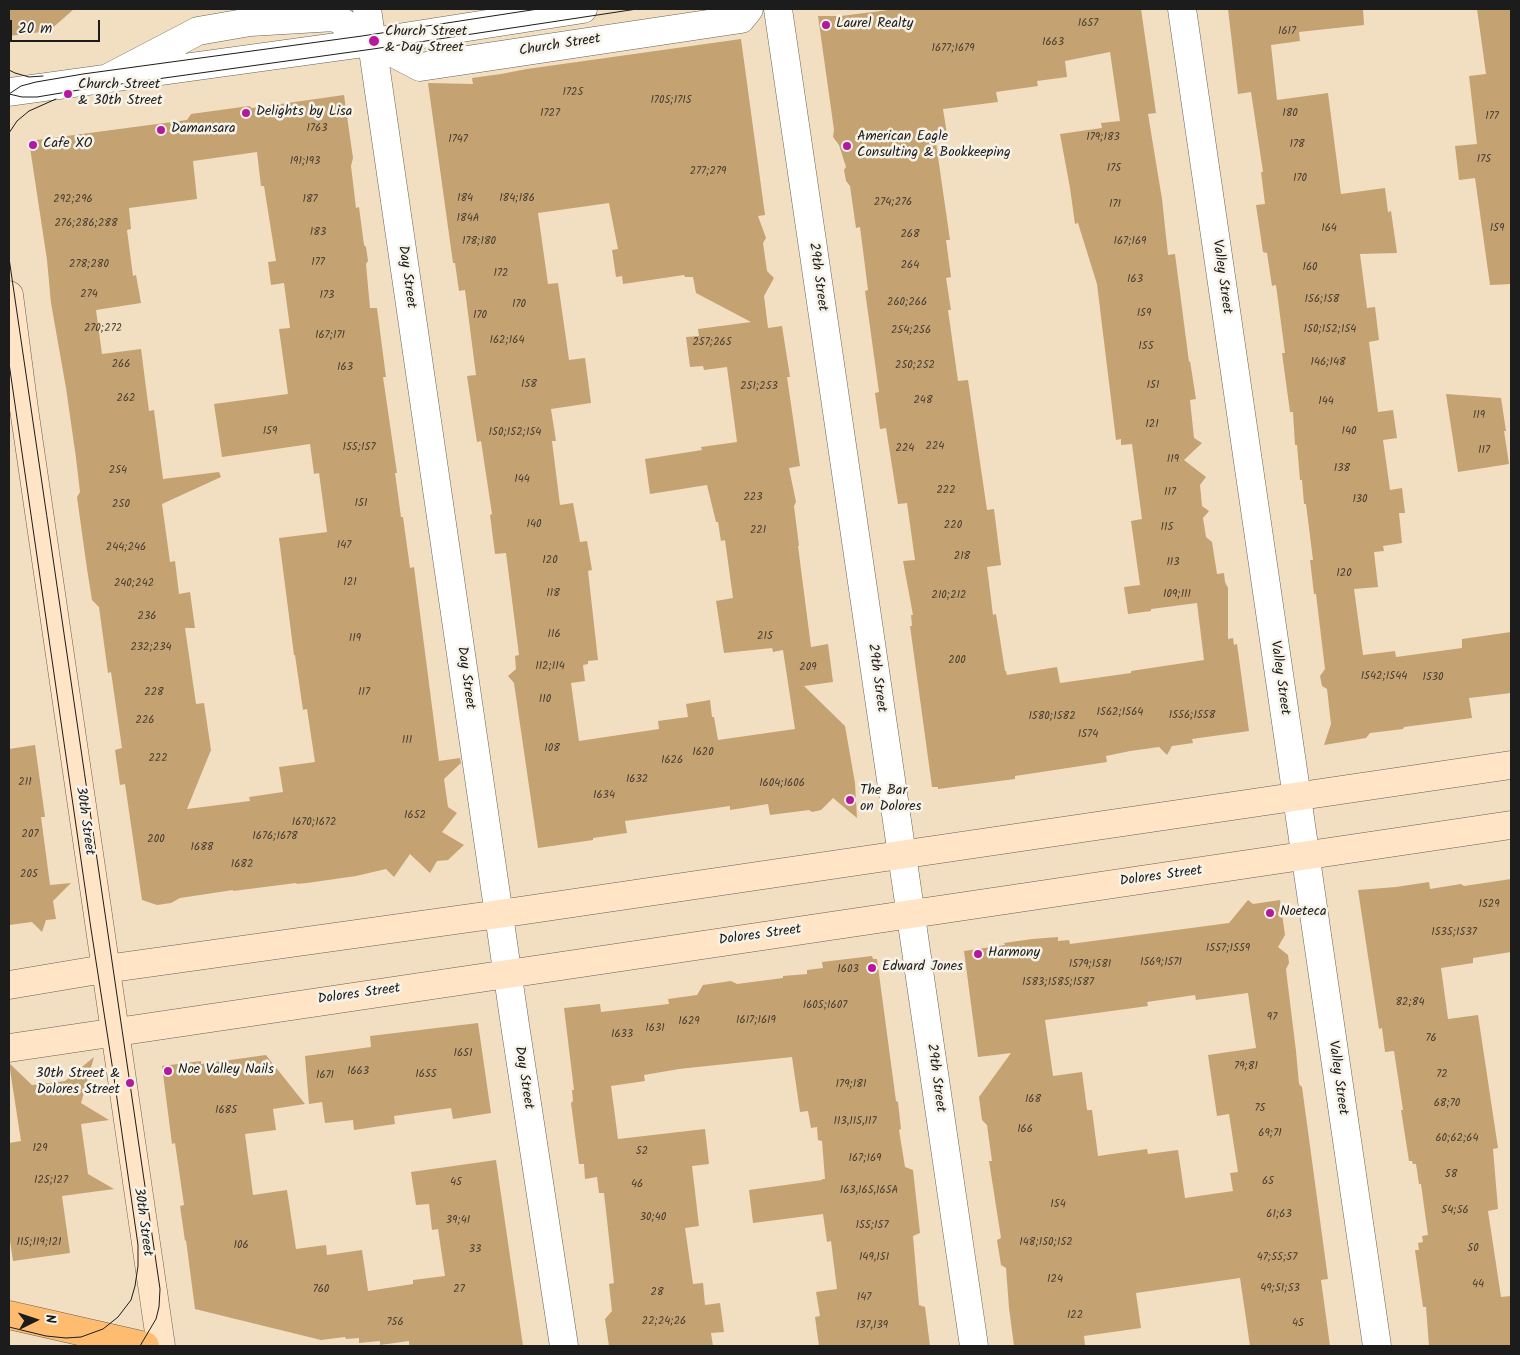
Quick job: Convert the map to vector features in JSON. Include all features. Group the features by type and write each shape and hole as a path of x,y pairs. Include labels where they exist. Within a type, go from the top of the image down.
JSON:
{"main road":[{"name":"30th Street","path":"9,295 14,380 106,970 161,1346"},
{"path":"9,985 1511,765"},
{"name":"Dolores Street","path":"9,1048 1511,825"},
{"path":"9,1315 145,1346"}],"street":[{"name":"Day Street","path":"367,9 564,1346"},
{"name":"Church Street","path":"9,92 372,42 583,9"},
{"name":"Church Street","path":"106,79 198,30 250,22 335,17 372,42 420,66 740,18 749,9"},
{"name":"29th Street","path":"778,9 974,1346"},
{"name":"Valley Street","path":"1182,9 1304,856 1377,1346"}],"building":[{"path":"9,9 74,9 49,31 9,36"},
{"path":"896,9 1141,9 1156,113 1148,114 1162,199 1168,255 1175,254 1189,362 1196,399 1190,400 1194,438 1202,443 1184,460 1206,477 1200,485 1202,506 1209,511 1203,518 1206,537 1212,542 1217,574 1224,573 1228,588 1228,639 1233,638 1234,645 1237,644 1249,731 1192,739 1193,743 1172,746 1167,755 1159,747 1106,756 1107,762 1015,776 1015,779 938,789 938,787 932,787 910,626 912,626 911,615 913,615 903,561 915,560 907,503 898,504 886,428 880,429 875,393 879,392 865,291 868,290 860,227 856,228 850,186 846,181 844,170 846,167 839,145 833,137 834,130 818,16 841,16","holes":["1110,52 1120,121 1101,123 1102,128 1060,134 1075,224 1078,223 1097,284 1116,440 1121,439 1121,445 1132,444 1142,519 1131,521 1140,585 1124,587 1128,614 1197,603 1204,660 1060,683 1057,667 1007,675 996,614 993,615 987,567 1001,565 994,509 987,510 968,380 958,381 948,310 951,310 946,278 951,277 946,240 950,240 935,136 947,134 943,109 998,102 996,92 1038,86 1037,81 1067,77 1065,61"]},
{"path":"1228,9 1363,9 1364,25 1299,32 1300,41 1271,45 1277,100 1328,93 1341,194 1385,188 1388,212 1391,211 1397,253 1360,254 1367,308 1375,307 1379,340 1369,342 1378,412 1393,410 1397,438 1383,440 1390,490 1402,488 1405,513 1399,513 1402,543 1383,546 1384,551 1374,552 1378,587 1354,589 1363,655 1395,651 1396,657 1462,648 1462,639 1511,632 1511,693 1469,698 1472,718 1370,733 1366,738 1324,745 1331,724 1327,689 1322,686 1320,676 1325,669 1310,560 1313,560 1306,504 1304,504 1302,480 1300,480 1297,445 1295,445 1293,412 1290,412 1276,285 1272,286 1267,253 1263,252 1256,205 1265,204 1261,172 1263,172 1251,92 1238,94"},
{"path":"1477,9 1511,9 1511,284 1490,285 1475,178 1459,180 1455,146 1477,144 1469,76 1486,74"},
{"path":"741,39 765,215 758,216 766,238 763,243 767,271 774,278 764,296 768,328 782,326 790,377 787,377 800,466 789,468 796,502 794,506 798,546 811,647 828,644 833,682 804,686 845,726 855,783 857,818 833,798 821,810 812,812 809,810 770,815 768,804 730,810 730,806 625,821 627,833 538,848 514,683 508,676 516,669 515,656 519,655 506,553 495,554 490,515 492,514 481,441 477,442 467,376 476,375 465,290 459,291 455,263 453,263 428,83 473,84 472,78","holes":["609,203 618,249 612,250 616,277 622,276 623,284 684,275 685,277 693,277 696,293 751,322 698,329 699,336 686,337 690,367 703,366 704,370 727,367 737,442 701,447 702,450 645,459 650,494 707,485 716,522 718,522 721,541 725,540 733,598 716,601 724,653 772,648 773,652 783,650 795,729 718,740 710,700 686,704 688,717 658,721 659,729 579,741 571,683 585,681 583,665 588,664 588,661 598,660 588,571 592,570 587,541 580,542 573,503 560,505 552,441 556,441 551,409 591,403 585,358 569,360 558,283 548,284 538,213"]},
{"path":"344,95 353,158 351,166 356,208 359,207 368,261 366,264 370,308 377,308 386,377 383,377 397,473 395,473 401,517 403,517 410,568 414,567 439,761 460,758 461,763 444,779 448,807 457,813 442,832 464,845 448,860 437,861 430,873 410,854 394,877 386,869 356,876 307,883 233,890 180,898 171,903 157,905 142,900 125,784 120,785 115,750 122,748 111,672 108,673 99,607 92,600 87,569 77,497 80,492 76,458 51,303 47,260 29,141 187,120 191,114 249,106 252,108","holes":["257,152 261,186 264,186 276,261 268,262 271,285 284,283 290,328 279,329 288,394 214,404 222,457 310,444 314,474 319,473 327,532 279,538 294,655 303,710 307,709 315,762 279,767 283,792 249,797 250,801 187,809 211,750 204,703 196,704 185,628 195,628 190,592 179,594 175,561 170,562 162,504 221,477 219,472 163,479 154,410 149,411 141,349 102,354 96,310 141,303 136,275 133,276 127,230 131,229 129,208 197,199 193,161"]},
{"path":"1446,394 1501,398 1509,464 1458,472"},
{"path":"35,745 45,817 41,817 50,885 71,883 53,901 56,919 46,920 42,932 32,922 9,925 9,749"},
{"path":"1511,879 1511,952 1473,958 1473,963 1441,968 1448,1019 1478,1015 1498,1148 1493,1149 1498,1209 1488,1211 1501,1297 1511,1296 1511,1346 1429,1346 1426,1307 1423,1307 1415,1250 1419,1250 1418,1243 1423,1242 1422,1236 1428,1235 1421,1184 1419,1184 1416,1164 1409,1161 1394,1051 1385,1052 1382,1028 1379,1029 1358,890 1429,882 1430,889"},
{"path":"1248,900 1253,904 1280,900 1285,935 1278,947 1288,955 1289,963 1286,969 1299,1084 1302,1087 1328,1279 1321,1280 1330,1346 1250,1346 1240,1278 1136,1293 1141,1328 1084,1336 1085,1346 1014,1346 1006,1268 1001,1265 997,1240 1001,1238 989,1161 992,1161 987,1125 982,1120 979,1097 1011,1053 978,1057 964,951 1032,939 1058,937 1058,941 1069,940 1070,944 1229,923","holes":["1248,993 1256,1048 1208,1055 1217,1116 1229,1114 1238,1172 1230,1173 1233,1191 1185,1198 1178,1150 1148,1154 1147,1149 1098,1156 1092,1110 1087,1110 1082,1072 1053,1076 1045,1020 1148,1006 1147,1002 1195,995 1196,1000"]},
{"path":"872,956 873,959 877,959 896,1101 898,1102 901,1129 899,1130 905,1167 913,1170 920,1233 913,1236 919,1305 925,1307 930,1346 819,1346 815,1317 820,1316 816,1292 837,1289 831,1241 827,1242 823,1214 753,1223 749,1190 825,1179 822,1141 818,1140 817,1127 811,1128 808,1111 800,1112 792,1057 679,1069 644,1075 645,1081 611,1086 618,1139 705,1129 709,1164 692,1166 699,1226 685,1228 693,1284 703,1283 705,1305 720,1303 724,1332 711,1333 713,1346 609,1346 605,1319 612,1311 609,1284 614,1283 604,1193 599,1193 597,1177 585,1179 584,1164 579,1164 571,1103 573,1101 572,1090 574,1090 564,1008 600,1004 601,1012 669,1004 668,999 697,995 703,985 731,981 737,984 807,974 807,970 823,968 822,962"},
{"path":"478,1023 491,1113 453,1119 451,1108 394,1116 395,1124 354,1130 353,1120 325,1123 322,1102 309,1104 305,1056 371,1047 370,1036"},
{"path":"266,1055 305,1104 273,1109 276,1130 245,1134 253,1195 287,1190 296,1249 326,1245 327,1255 362,1250 368,1291 413,1284 413,1280 445,1276 438,1229 432,1230 429,1204 416,1205 411,1172 496,1160 523,1346 409,1346 409,1341 380,1345 380,1341 359,1343 359,1338 346,1339 345,1337 321,1340 195,1309 180,1206 184,1205 175,1143 172,1144 162,1066 201,1061 201,1064"},
{"path":"94,1057 81,1103 109,1120 81,1124 88,1174 114,1189 62,1196 70,1253 13,1261 9,1234 9,1143 21,1141 9,1063 32,1085 65,1081"}],"tram line":[{"path":"9,94 21,86 83,74 362,36 538,9"},
{"path":"9,94 22,97 37,97 637,9"},
{"path":"9,70 29,77 43,76"},
{"path":"9,133 17,121 29,111 56,99"},
{"path":"9,258 160,1289 156,1319 140,1346"},
{"path":"9,363 138,1245 138,1266 131,1300 118,1317 103,1329 81,1337 66,1338 46,1336 9,1327"}],"place":[{"name":"Laurel Realty","path":"826,25"},
{"name":"Church Street & Day Street","path":"374,41"},
{"name":"Church Street & 30th Street","path":"68,94"},
{"name":"Delights by Lisa","path":"246,113"},
{"name":"Damansara","path":"161,130"},
{"name":"Cafe XO","path":"33,145"},
{"name":"American Eagle Consulting & Bookkeeping","path":"847,146"},
{"name":"The Bar on Dolores","path":"850,800"},
{"name":"Noeteca","path":"1270,913"},
{"name":"Harmony","path":"978,954"},
{"name":"Edward Jones","path":"872,968"},
{"name":"Noe Valley Nails","path":"168,1071"},
{"name":"30th Street & Dolores Street","path":"130,1083"}]}
